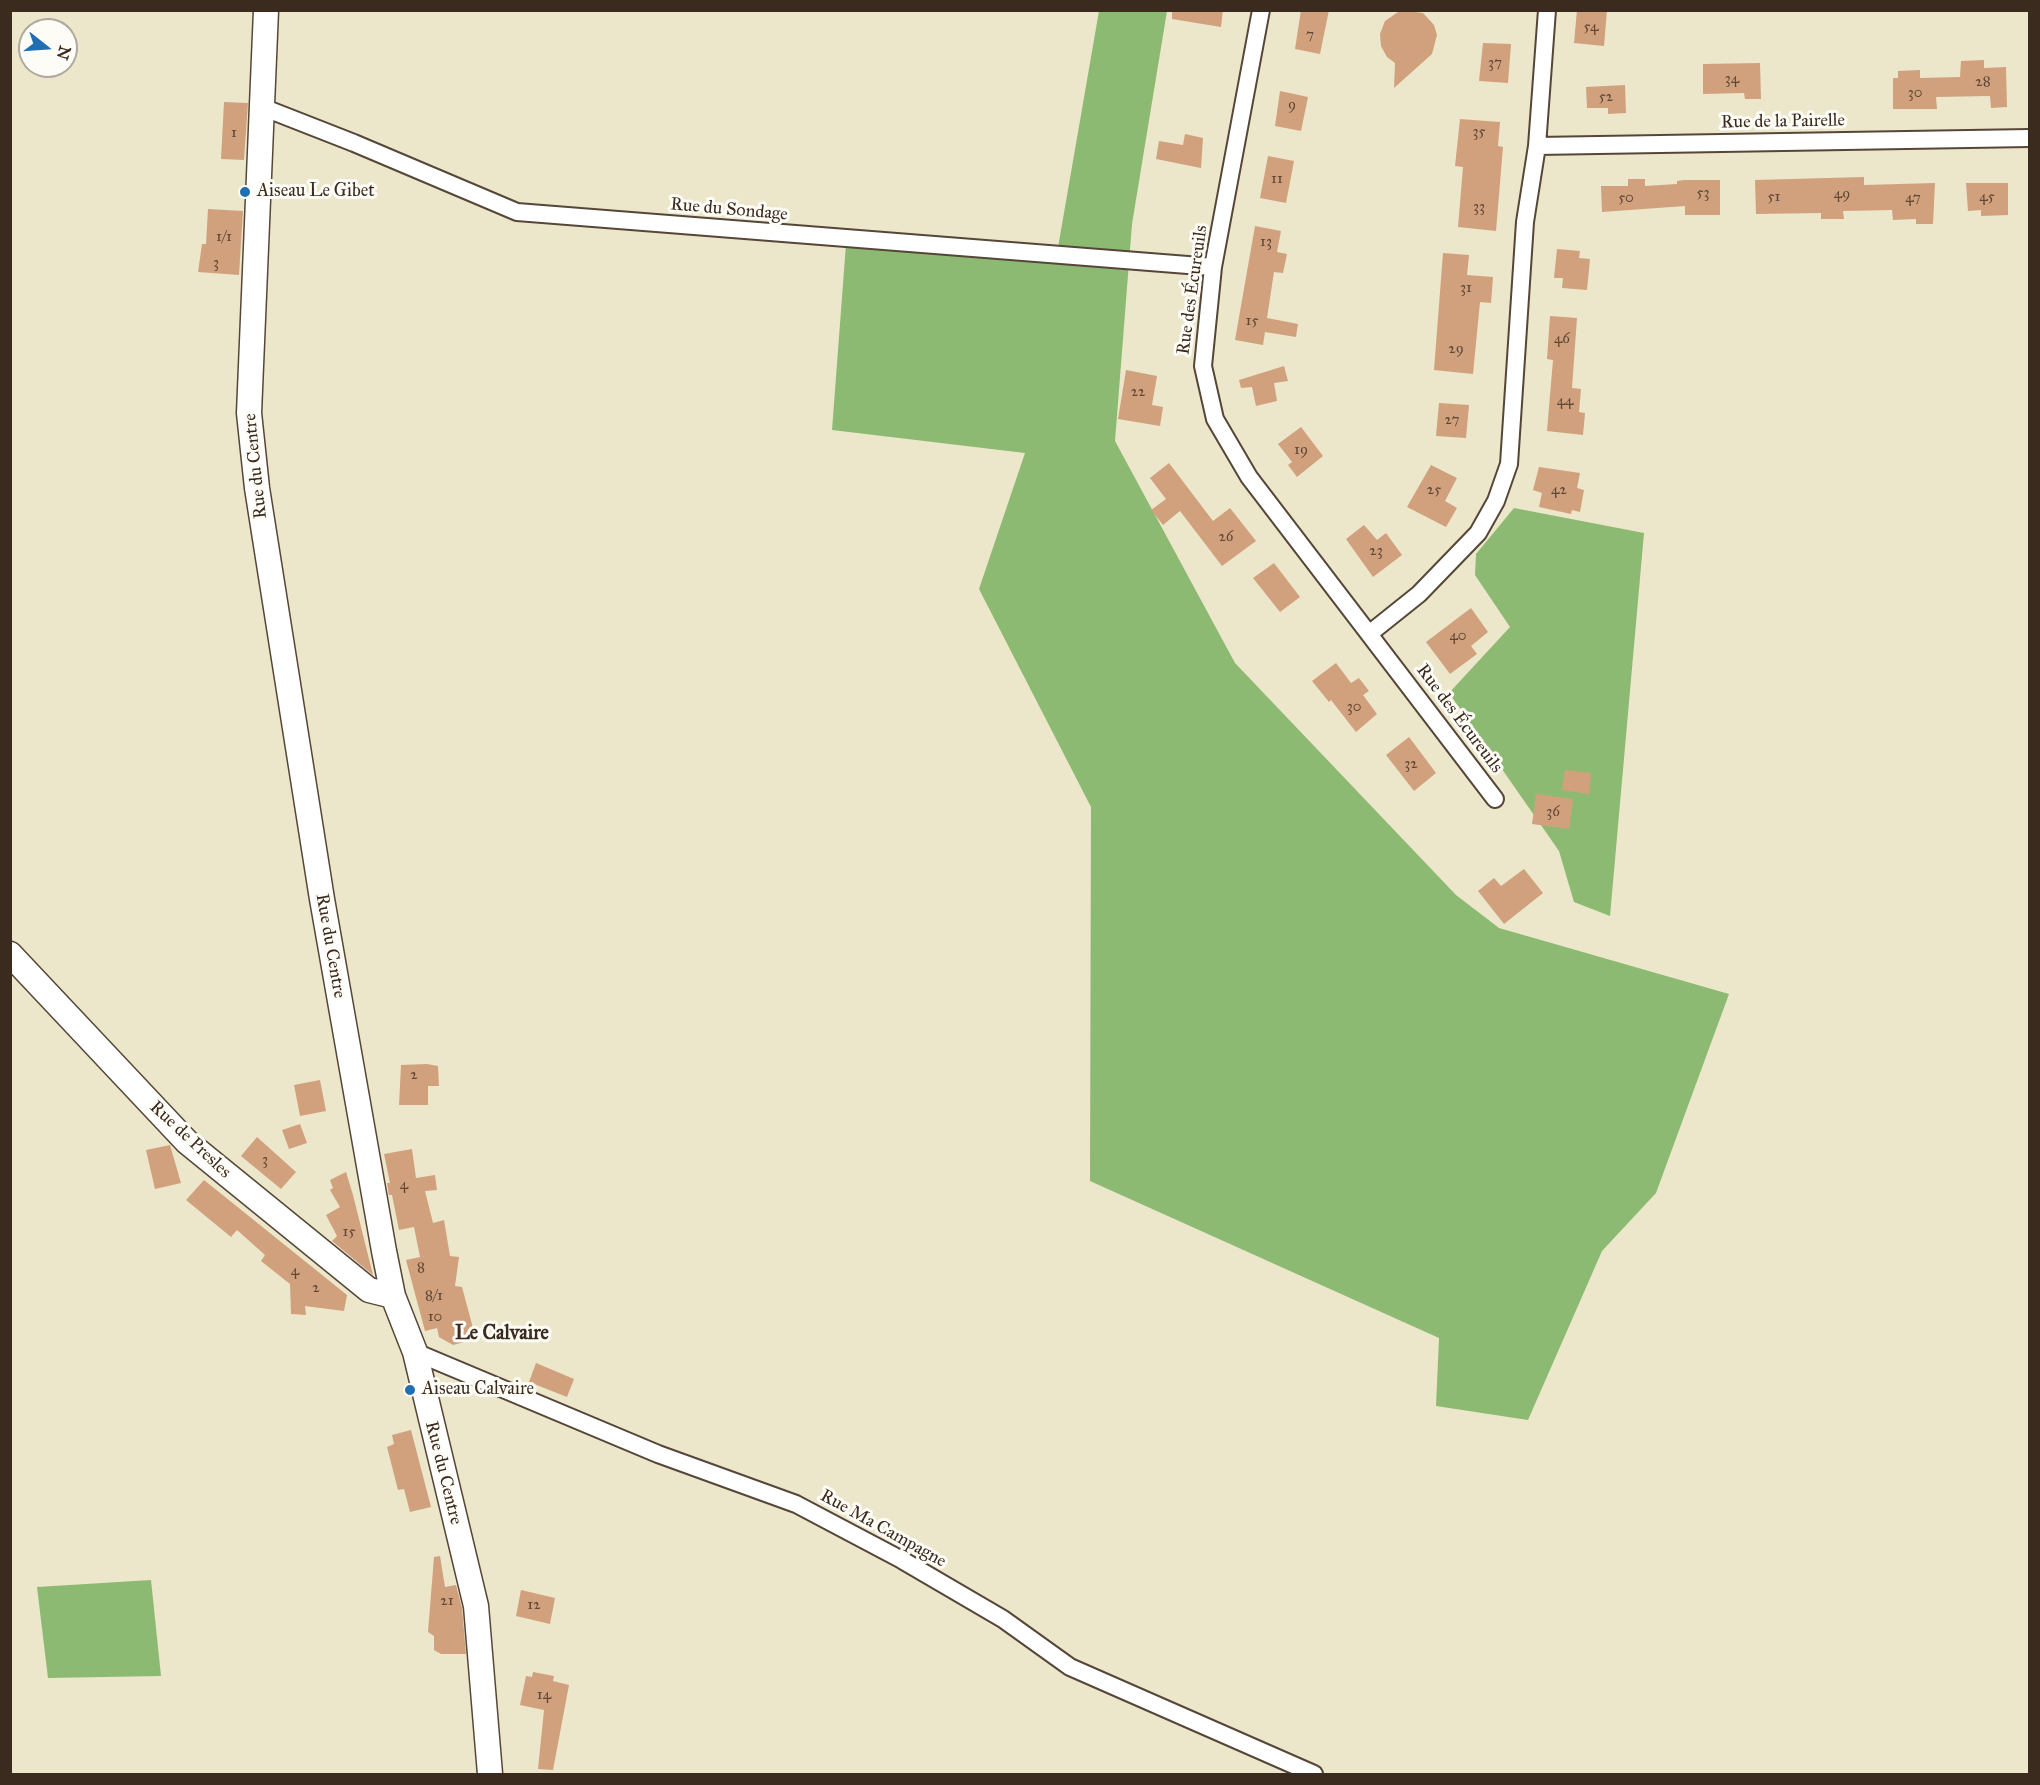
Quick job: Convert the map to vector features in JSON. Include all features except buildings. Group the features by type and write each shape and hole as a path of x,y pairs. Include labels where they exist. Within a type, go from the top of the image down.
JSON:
{"street":[{"name":"Rue du Centre","path":"266,10 249,413 256,478 322,899 393,1296 415,1352 476,1606 490,1774"},
{"name":"Rue des Écureuils","path":"1261,10 1213,267 1203,366 1215,419 1249,477 1495,799"},
{"path":"1369,634 1419,594 1478,533 1496,501 1509,464 1525,222 1537,146 1547,10"},
{"name":"Rue du Sondage","path":"262,107 344,138 517,212 1213,267"},
{"name":"Rue de la Pairelle","path":"1537,146 2030,138"},
{"name":"Rue de Presles","path":"10,954 187,1142 369,1290 393,1296"},
{"name":"Rue Ma Campagne","path":"415,1352 647,1449 796,1504 902,1560 993,1613 1070,1667 1314,1774"}],"green space":[{"path":"1099,11 1167,11 1132,224 1115,441 1235,663 1456,895 1499,928 1729,994 1656,1193 1602,1251 1528,1420 1436,1406 1439,1338 1090,1181 1091,807 979,589 1025,453 832,430 846,244 1056,259"},
{"path":"1514,508 1644,533 1610,916 1574,902 1559,851 1449,693 1510,627 1475,575 1476,554"},
{"path":"151,1580 161,1676 48,1678 37,1587"}],"place":[{"name":"Aiseau Le Gibet","path":"245,192"},
{"name":"Aiseau Calvaire","path":"410,1390"}],"district":[{"name":"Le Calvaire","path":"502,1334"}]}
